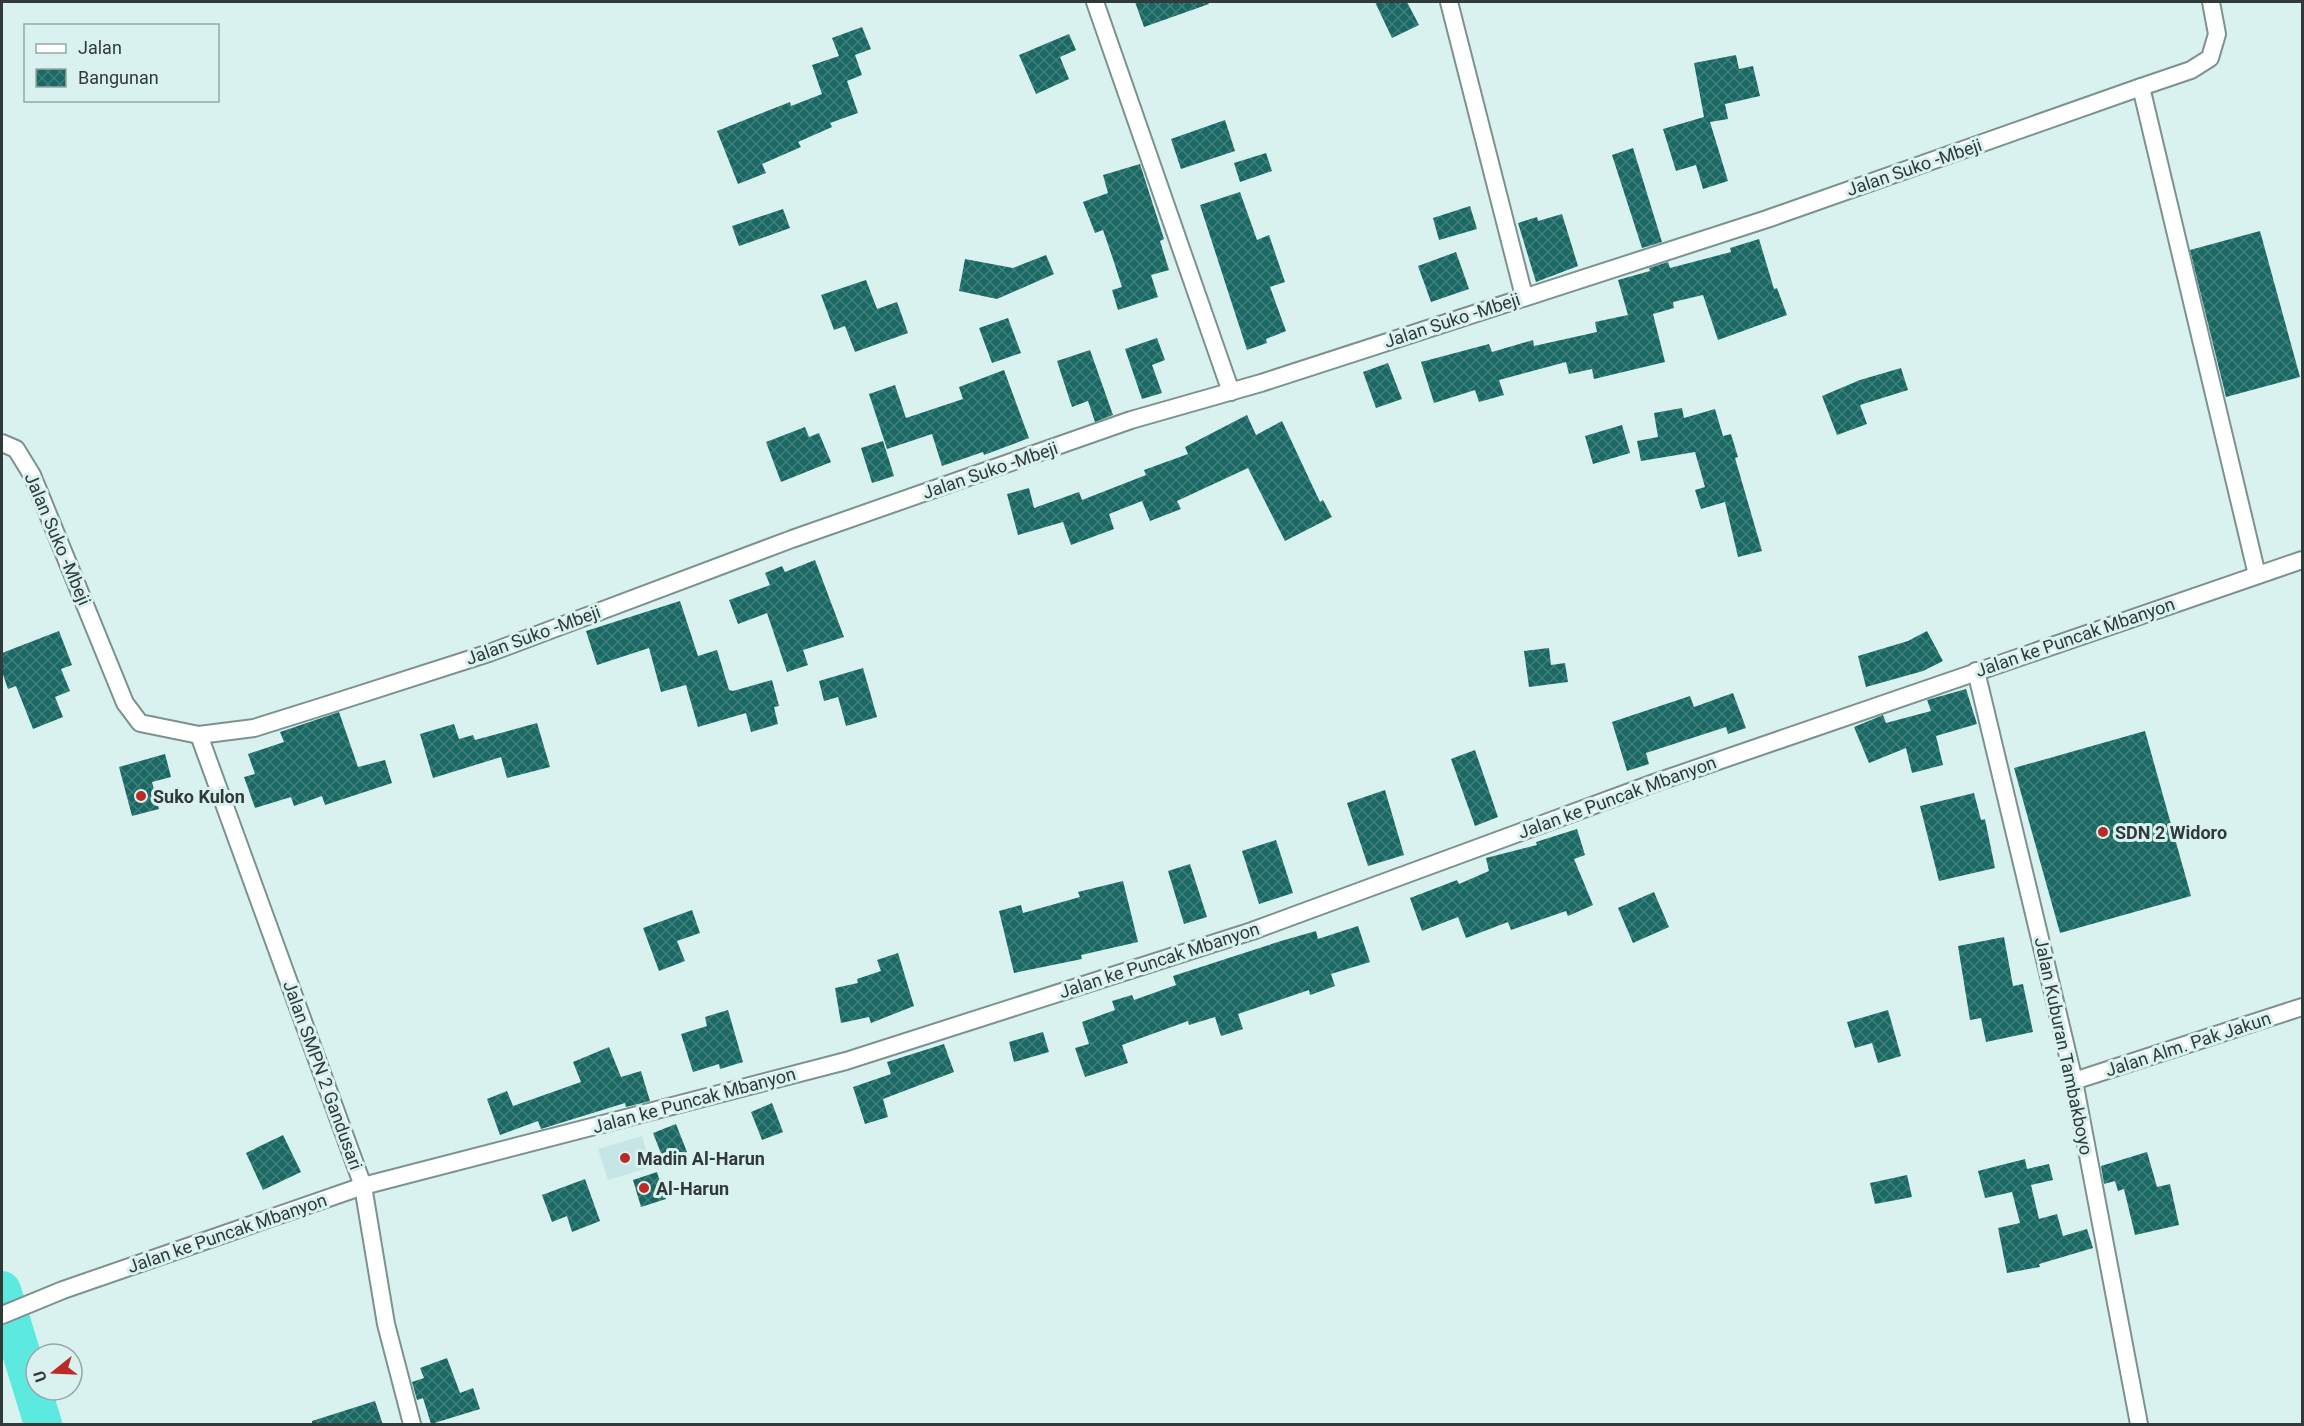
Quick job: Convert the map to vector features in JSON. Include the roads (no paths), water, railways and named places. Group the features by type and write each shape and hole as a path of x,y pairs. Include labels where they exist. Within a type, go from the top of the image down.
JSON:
{"street":[{"path":"1095,2 1231,392"},
{"path":"1449,2 1524,296"},
{"name":"Jalan Suko -Mbeji","path":"2,443 16,449 32,475 125,703 140,723 199,735 255,728 489,653 792,539 1109,428 1231,392 1767,219 2191,70 2210,58 2217,34 2211,2"},
{"path":"2141,87 2257,575"},
{"name":"Jalan ke Puncak Mbanyon","path":"2,1315 63,1290 363,1186 846,1061 1252,931 1654,783 2302,560"},
{"name":"Jalan Kuburan Tambakboyo","path":"1976,671 2074,1081 2139,1425"},
{"name":"Jalan SMPN 2 Gandusari","path":"199,735 363,1186 386,1324 412,1425"},
{"name":"Jalan Alm. Pak Jakun","path":"2074,1081 2302,1007"}],"waterway":[{"path":"2,1290 43,1424"}],"place":[{"name":"Suko Kulon","path":"141,796"},
{"name":"SDN 2 Widoro","path":"2103,832"},
{"name":"Madin Al-Harun","path":"625,1158"},
{"name":"Al-Harun","path":"644,1188"}]}
